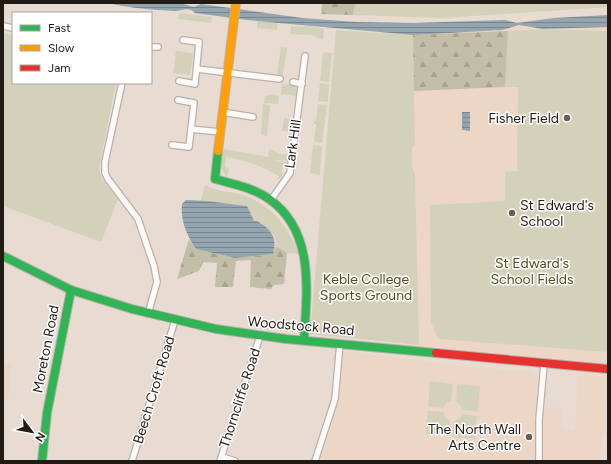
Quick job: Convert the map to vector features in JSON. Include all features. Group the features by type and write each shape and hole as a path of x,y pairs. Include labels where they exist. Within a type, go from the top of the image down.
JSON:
{"main road":[{"path":"236,3 226,73 215,179 247,188 271,200 288,216 299,236 306,257 308,280 304,340"},
{"name":"Woodstock Road","path":"3,256 71,290 148,314 216,329 260,336 608,369"},
{"name":"Moreton Road","path":"42,461 47,413 71,290"}],"street":[{"path":"179,81 195,84 197,69 199,42 183,40"},
{"path":"152,47 158,47"},
{"name":"Lark Hill","path":"271,200 290,173 305,56"},
{"path":"197,69 280,79"},
{"path":"293,82 302,84"},
{"path":"122,84 104,173 138,219 154,266 157,282 148,314"},
{"path":"172,145 189,147 194,102 178,100"},
{"path":"222,112 253,117"},
{"path":"191,129 220,132"},
{"name":"Beech Croft Road","path":"132,461 175,320"},
{"name":"Thorncliffe Road","path":"221,459 260,336"},
{"path":"315,461 335,399 340,343"},
{"path":"539,461 539,420 544,364"},
{"path":"221,459 235,461"}],"shaded area":[{"name":"St Edward's School Fields","path":"514,25 533,29 608,27 608,363 419,345 415,174 412,167 412,146 415,146 413,35 502,30"},
{"path":"342,351 502,370 528,370 536,377 537,381 535,407 561,408 561,429 575,431 578,375 608,377 605,434 602,434 599,461 542,461 543,444 536,446 536,461 321,461 339,401"},
{"path":"3,362 11,365 8,402 3,401"}],"green space":[{"path":"322,3 355,3 353,15 321,14"},
{"path":"355,3 608,3 608,7 444,18 353,15"},
{"path":"179,13 212,17 211,23 178,19"},
{"path":"257,22 278,22 277,30 257,28"},
{"path":"305,25 324,29 323,40 312,35 290,34 291,26 304,27"},
{"name":"St Edward's School Fields","path":"543,29 608,31 608,352 439,339 431,323 430,205 505,201 505,172 517,171 518,87 505,87 508,31"},
{"name":"Keble College Sports Ground","path":"336,30 413,35 415,146 412,147 412,167 415,174 419,345 310,334"},
{"path":"508,31 505,87 414,91 413,35"},
{"path":"3,33 12,35 12,84 116,84 99,168 102,179 118,199 101,242 3,206"},
{"path":"281,47 287,48 283,75 277,74"},
{"path":"176,51 193,53 190,75 173,73"},
{"path":"323,52 332,53 329,82 320,81"},
{"path":"320,83 329,84 328,102 318,101"},
{"path":"282,84 294,85 296,88 296,96 281,94"},
{"path":"265,96 279,96 278,104 264,103"},
{"path":"263,104 270,105 267,136 261,135"},
{"path":"318,104 327,105 322,143 314,142 316,124 314,124 314,121 316,121"},
{"path":"284,118 292,119 291,132 282,131"},
{"path":"313,145 322,146 320,175 310,173"},
{"path":"223,149 268,157 269,149 281,154 290,154 289,161 273,160 288,163 281,171 283,173 280,179 278,178 279,176 260,166 226,157 225,167 229,168 227,178 221,168"},
{"path":"206,185 211,188 242,195 270,210 278,218 290,235 299,254 287,253 276,246 274,235 257,221 254,221 226,204 201,201"},
{"path":"189,239 196,249 235,258 273,254 276,246 287,253 284,284 274,285 271,289 250,287 251,260 236,261 233,287 215,287 217,263 203,262 199,271 177,279"},
{"path":"430,381 453,384 451,401 446,403 443,408 428,407"},
{"path":"457,384 480,386 478,411 462,410 460,405 456,402"},
{"path":"428,411 443,412 445,417 450,421 448,436 425,434"},
{"path":"462,414 477,416 475,439 452,437 454,421 459,419"}],"water":[{"path":"107,3 180,3 194,7 201,4 302,18 356,22 414,23 505,20 517,23 554,18 608,15 608,27 543,29 519,25 502,30 413,35 247,20 195,13 188,9 175,11 158,10"},
{"path":"462,112 470,112 470,131 462,130"},
{"path":"186,200 209,201 247,206 254,221 262,224 272,234 275,243 273,254 235,258 196,249 183,222 182,204"}],"traffic: fast":[{"path":"218,151 215,179 243,187 263,195 284,212 294,228 301,245 305,263 306,302 304,340"},
{"path":"3,256 71,290 132,309 216,329 286,339 436,353"},
{"path":"42,461 47,413 71,290"}],"traffic: slow":[{"path":"218,151 236,3"}],"traffic: jam":[{"path":"436,353 608,369"}],"place":[{"name":"Fisher Field","path":"567,118"},
{"name":"St Edward's School","path":"512,213"},
{"name":"The North Wall Arts Centre","path":"529,437"}]}
